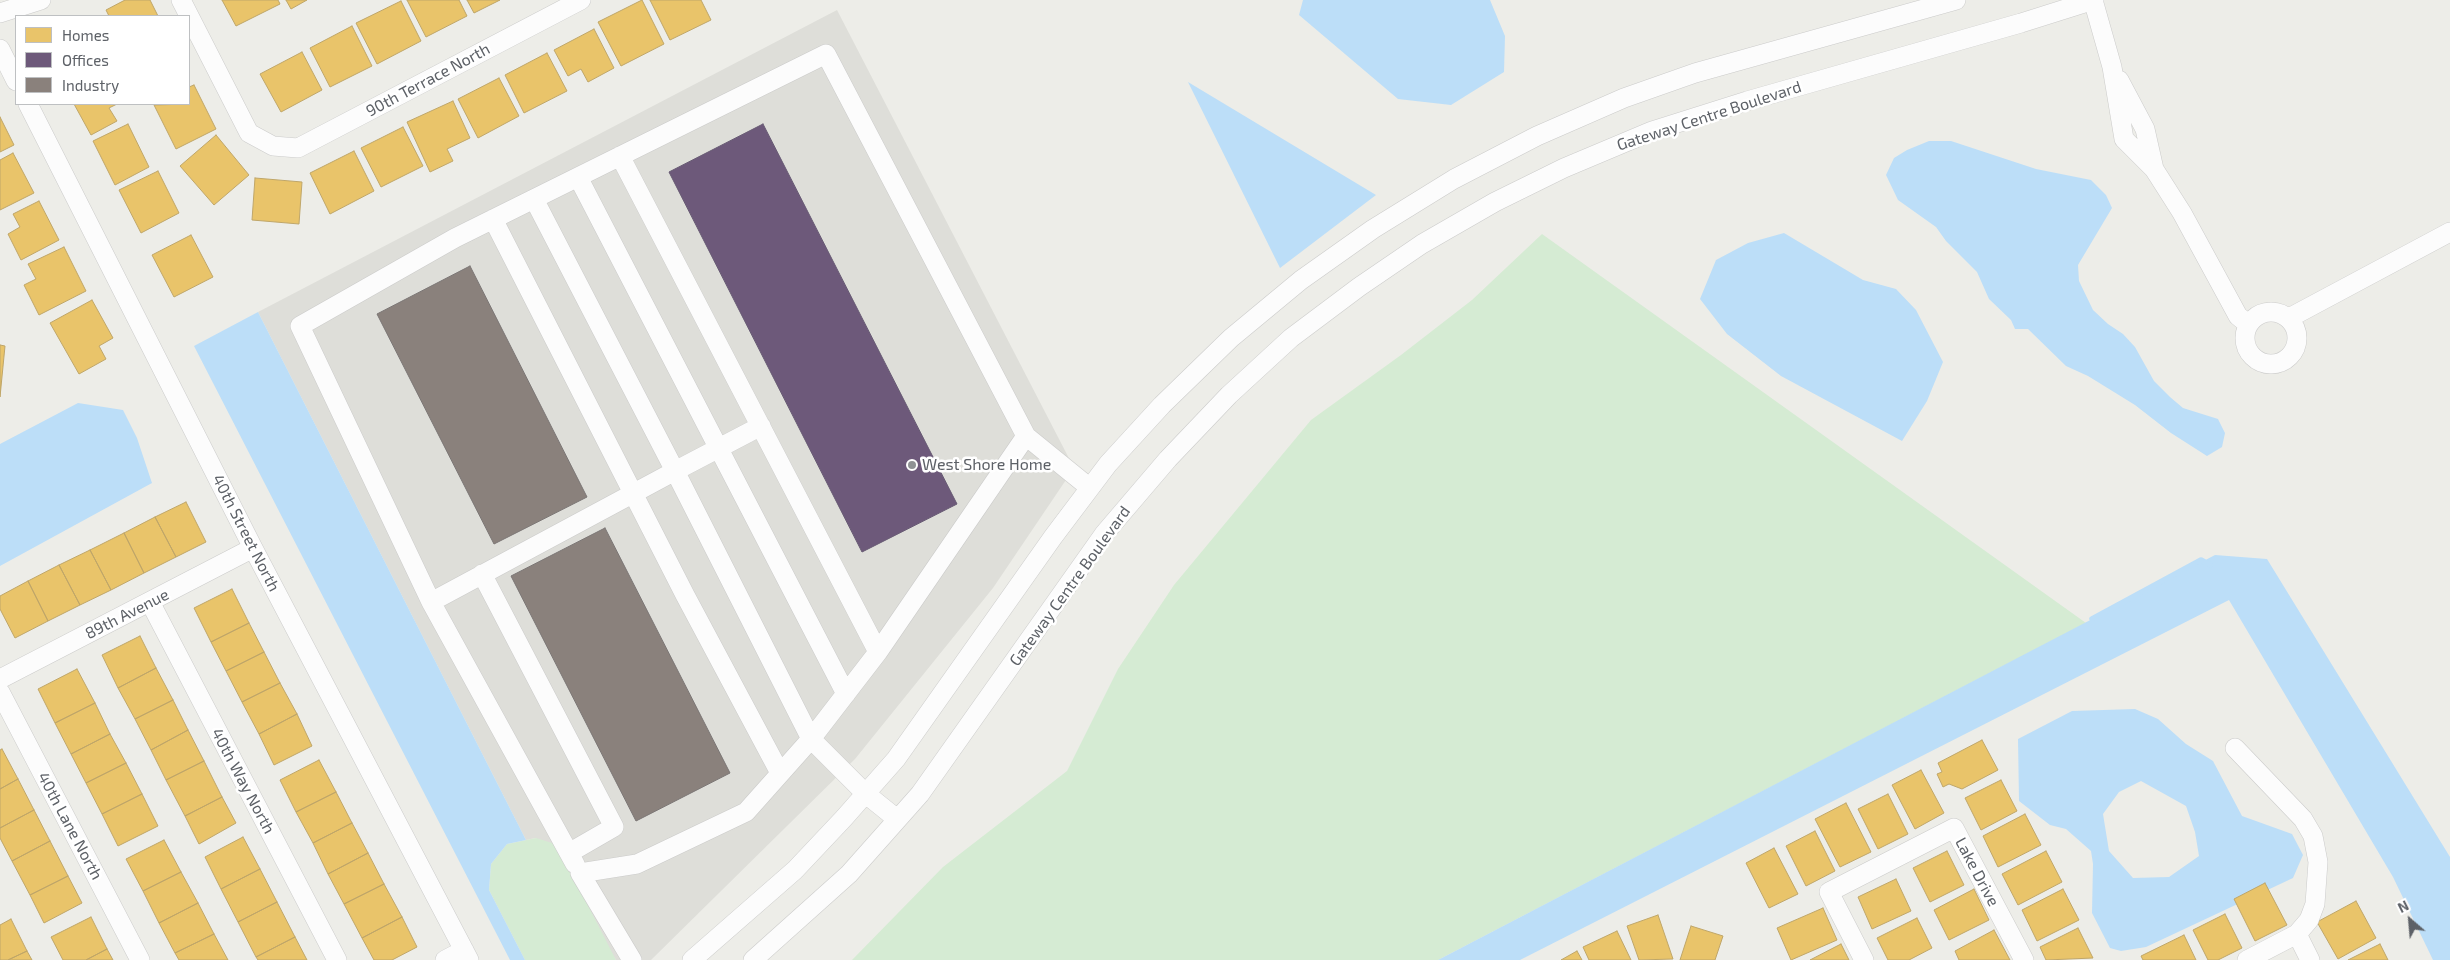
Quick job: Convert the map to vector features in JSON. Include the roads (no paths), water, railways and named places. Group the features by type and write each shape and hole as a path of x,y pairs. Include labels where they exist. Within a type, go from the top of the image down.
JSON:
{"street":[{"path":"0,13 42,0"},
{"name":"90th Terrace North","path":"181,0 189,15"},
{"name":"90th Terrace North","path":"190,18 249,133 273,146 298,148 581,0"},
{"path":"692,960 795,870 896,759 1052,537 1108,464 1162,405 1231,338 1301,280 1373,229 1454,179 1546,132 1624,98 1694,73 1956,0"},
{"path":"2093,0 2112,67 2124,139 2154,168 2182,213 2238,316 2248,324"},
{"name":"Gateway Centre Boulevard","path":"753,960 849,874 920,794 1104,534 1168,459 1230,395 1291,338 1367,282 1422,244 1496,202 1564,168 1652,131 1747,100 2021,23 2093,0"},
{"path":"0,49 15,79"},
{"path":"632,960 580,873 432,602 300,326 456,238 826,54 1026,436 1090,488"},
{"name":"40th Street North","path":"29,105 253,548 467,955"},
{"path":"620,156 878,652"},
{"path":"578,178 717,449 846,694"},
{"path":"534,199 811,739 866,794 898,819"},
{"path":"493,220 685,595 780,773"},
{"path":"2289,318 2450,232"},
{"path":"2268,312 2283,314 2289,318 2298,334 2294,352 2279,363 2261,362 2248,350 2245,333 2248,324 2260,314 2268,312"},
{"path":"432,602 760,426"},
{"path":"580,873 637,864 746,812 811,739 878,652 1026,436"},
{"name":"89th Avenue","path":"0,679 253,548"},
{"path":"482,574 614,827 569,853"},
{"name":"40th Way North","path":"150,602 337,960"},
{"name":"40th Lane North","path":"0,692 140,960"},
{"path":"2235,748 2303,819 2313,836 2318,862 2318,887 2315,904 2309,920 2297,934 2246,960"},
{"name":"Lake Drive","path":"1864,960 1829,892 1954,828 2024,960"},
{"path":"2297,934 2310,960"},
{"path":"446,960 467,955"}],"water":[{"path":"1303,0 1490,0 1505,36 1504,72 1451,105 1398,99 1299,15"},
{"path":"1188,82 1376,195 1280,268"},
{"path":"1929,141 1951,141 2036,169 2091,180 2106,195 2112,208 2078,265 2079,281 2093,310 2108,324 2123,334 2135,347 2154,381 2170,397 2183,408 2218,419 2225,433 2222,447 2207,456 2171,433 2135,405 2088,376 2066,366 2028,329 2015,329 2011,320 1989,299 1977,272 1946,241 1936,227 1898,200 1886,175 1894,158 1907,150"},
{"path":"1784,233 1863,280 1896,289 1916,310 1943,362 1927,401 1902,441 1781,376 1727,334 1700,299 1716,260 1748,243"},
{"path":"258,312 526,840 507,844 491,864 489,890 525,960 510,960 194,346"},
{"path":"78,403 123,410 137,438 152,483 0,566 0,444"},
{"path":"2215,555 2267,559 2450,857 2450,960 2433,960 2393,877 2229,600 1520,960 1438,960"},
{"path":"2135,709 2158,719 2186,744 2213,761 2242,816 2292,834 2303,855 2293,878 2146,947 2121,951 2110,948 2092,913 2093,864 2091,851 2066,829 2050,825 2019,801 2018,739 2072,711","holes":["2141,781 2186,806 2195,832 2199,856 2169,877 2133,878 2109,851 2103,814 2119,792"]}],"waterway":[{"path":"2092,619 2201,560 2210,565"}],"place":[{"name":"West Shore Home","path":"912,465"}]}
